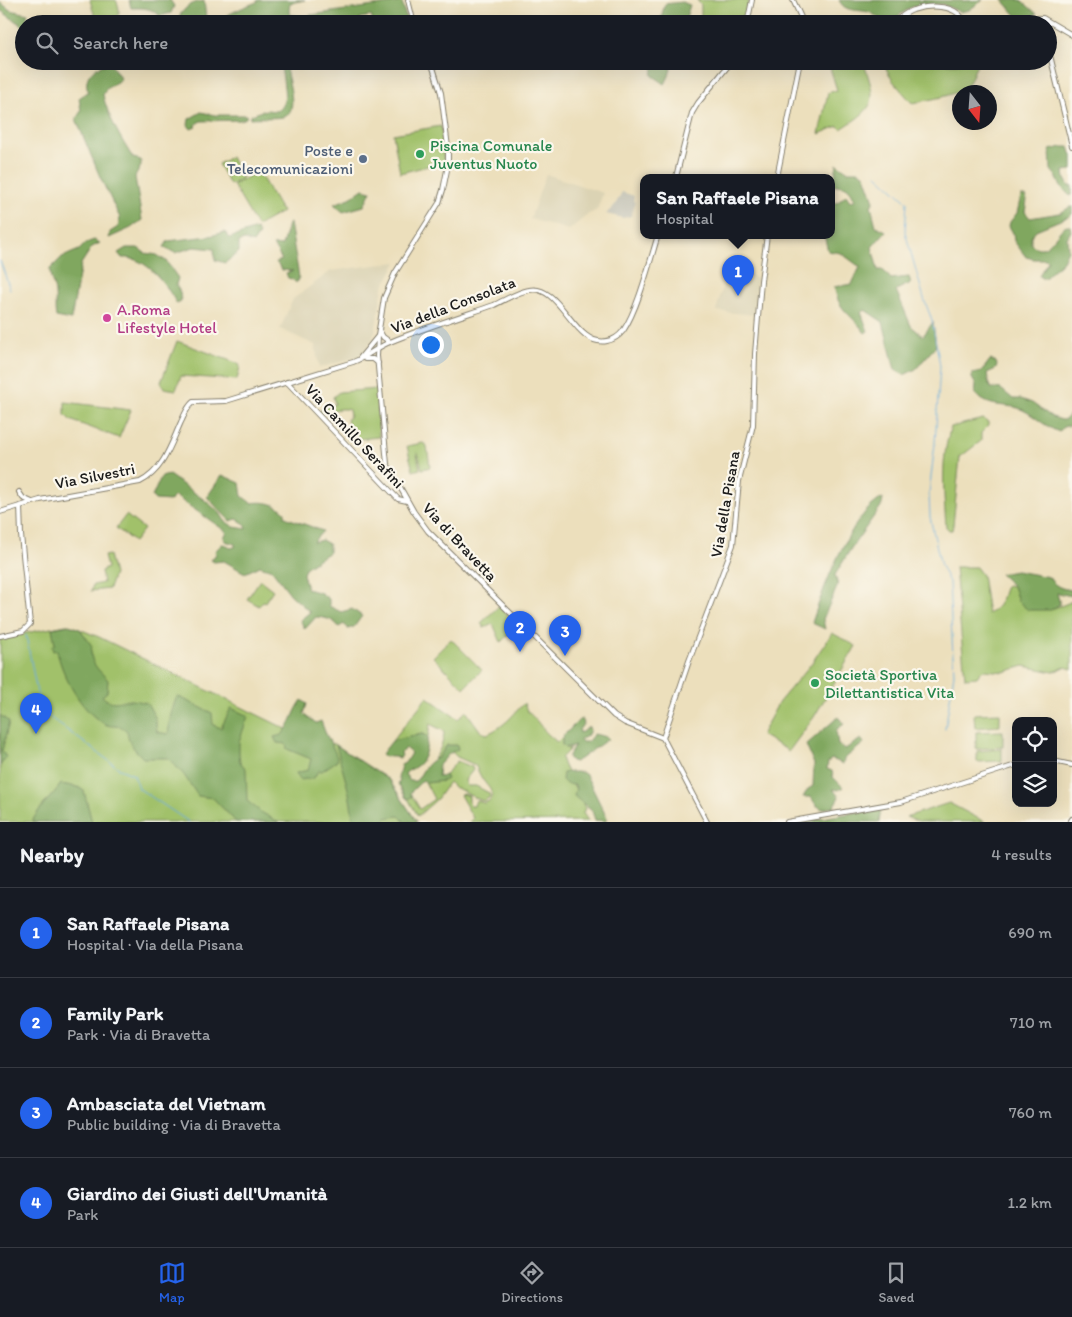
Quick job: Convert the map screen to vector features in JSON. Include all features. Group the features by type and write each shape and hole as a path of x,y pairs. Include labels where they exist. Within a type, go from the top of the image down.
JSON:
{"main road":[{"path":"408,0 412,15"},
{"path":"749,15 752,0"},
{"path":"793,0 800,15"},
{"path":"904,15 912,10 936,6 960,15"},
{"path":"1057,26 1072,35"},
{"name":"Via di Bravetta","path":"434,70 440,88 448,139 447,176 433,213 388,286 382,305 377,349 386,461 407,501 432,536 612,714 625,723 664,738"},
{"path":"677,174 692,113 725,70"},
{"path":"778,174 798,70"},
{"path":"1054,70 1072,146"},
{"name":"Via della Consolata","path":"377,349 390,342 532,289 541,290 548,295 590,338 601,342 613,340 623,331 634,309 657,239"},
{"name":"Via della Pisana","path":"664,738 699,632 733,548 739,481 752,428 755,354 761,276 766,239"},
{"path":"379,330 384,338 390,342"},
{"path":"357,360 378,336"},
{"path":"357,360 377,349"},
{"path":"287,382 357,360 371,358 378,363"},
{"name":"Via Camillo Serafini","path":"287,382 398,499 407,501"},
{"name":"Via Silvestri","path":"0,512 32,502 131,484 147,478 163,462 186,410 191,404 196,401 223,402 287,382"},
{"path":"19,492 24,499 32,502"},
{"path":"0,636 28,628 30,619 21,535 20,506"},
{"path":"664,738 707,822"},
{"path":"1057,762 1072,765"},
{"path":"787,822 900,802 1012,766"}],"shaded area":[{"path":"546,174 603,193 597,210 587,215 569,230 530,219"},
{"path":"622,192 634,196 633,201 635,202 631,216 623,218 606,214 615,205"},
{"path":"730,261 744,266 757,281 754,315 716,311"},
{"path":"397,262 383,287 372,340 357,357 319,368 315,345 280,329 293,299 331,271"}],"green space":[{"path":"90,0 116,0 119,9 118,15 94,15"},
{"path":"129,0 170,0 174,6 171,13 164,15 143,8 131,8"},
{"path":"258,0 305,0 290,3 289,10 291,15 228,15"},
{"path":"697,0 749,0 746,15 701,15 701,5"},
{"path":"839,0 983,0 969,10 960,12 942,4 912,7 899,15 873,15 864,11 848,9"},
{"path":"1003,0 1021,0 1037,14 1034,15 1016,15"},
{"path":"204,1 206,15 180,15 190,5"},
{"path":"0,2 10,10 28,14 15,15 15,21 0,10"},
{"path":"402,2 405,15 311,15"},
{"path":"682,2 690,5 687,15 662,15 665,4"},
{"path":"94,70 115,70 121,79 106,89 103,95 112,120 124,143 133,158 141,160 141,166 135,177 142,220 131,228 109,238 110,232 118,227 120,218 100,177 76,119 81,111 79,98 88,92 87,80"},
{"path":"282,70 286,70 292,101 290,112 286,116 250,118 251,115 262,111 274,111 281,108 284,100"},
{"path":"653,70 671,70 665,84 652,75"},
{"path":"831,70 866,70 871,85 871,101 868,108 862,114 841,129 838,126 819,134 828,93 837,90"},
{"path":"887,70 975,70 968,85 952,85 952,94 912,103 893,81"},
{"path":"201,112 215,115 247,115 246,118 241,120 201,121 197,123 196,127 191,129 188,125 189,119"},
{"name":"Piscina Comunale Juventus Nuoto","path":"441,126 444,162 400,173 393,134"},
{"path":"1069,147 1072,156 1072,170 1064,171 1065,179 1069,186 1072,186 1072,194 1070,196 1061,187 1051,170 1050,150"},
{"path":"231,157 242,179 230,185 218,164"},
{"path":"837,164 847,171 859,171 865,175 874,201 871,206 876,226 886,231 872,247 878,270 883,270 891,279 909,277 911,283 896,290 911,326 923,336 933,322 936,346 916,369 904,375 895,370 883,322 865,310 861,312 868,331 865,333 839,302 834,287 852,284 860,267 841,253 828,251 825,239 835,239 835,203 846,195 850,201 855,200 847,188 835,186"},
{"path":"258,171 282,212 257,226 233,185"},
{"path":"363,189 371,191 364,206 343,212 334,204 350,198"},
{"path":"1021,196 1025,196 1027,200 1025,212 1030,218 1060,213 1072,206 1072,214 1070,216 1036,230 1031,236 1031,244 1042,248 1051,242 1062,228 1066,225 1070,226 1071,231 1067,238 1068,250 1063,261 1045,278 1041,278 1039,275 1048,261 1046,259 1026,257 1014,241 1013,233 1009,226 1017,213"},
{"path":"290,223 299,277 296,283 288,278 286,273 293,271 282,270 276,262 282,260 273,245 282,246 288,224"},
{"path":"256,229 259,234 253,243 244,240 239,242 239,252 225,263 215,260 214,249 194,247 175,253 164,247 168,241 210,236 225,232 229,238"},
{"path":"94,240 100,243 92,247 81,264 71,320 56,317 55,293 50,269 62,257 79,250 86,243"},
{"path":"126,248 138,248 145,253 157,255 166,261 178,278 176,285 180,292 181,302 177,304 155,273 147,267 140,262 122,258 118,253"},
{"path":"177,341 239,364 237,380 181,376 176,390 164,388 161,382"},
{"path":"990,360 996,362 997,365 996,369 987,373 991,388 1001,389 1013,399 1021,399 1032,403 1052,417 1062,420 1066,419 1072,412 1072,425 1063,427 1059,432 1023,410 995,405 980,398 975,393 976,385 972,374 981,372"},
{"path":"377,389 379,437 348,440 351,432 347,420 350,415 349,410 340,409 331,411 331,413 322,413 320,410 335,404 333,397 339,392"},
{"path":"65,402 131,410 119,438 70,420 65,415"},
{"path":"983,419 988,422 988,426 981,433 981,441 960,457 953,525 952,530 949,530 946,527 944,502 944,464 951,427"},
{"path":"423,443 427,446 430,467 422,469 418,453 420,469 413,471 407,446"},
{"path":"169,475 206,501 220,513 225,521 234,527 247,529 245,524 237,519 230,521 207,497 222,475 240,483 242,496 251,503 261,502 274,505 285,512 285,517 323,531 313,542 322,540 329,544 329,552 305,568 303,574 307,589 321,593 329,599 329,606 341,612 352,609 362,616 354,627 348,629 344,624 339,627 329,619 316,617 305,629 300,620 310,612 291,595 272,570 260,566 245,573 224,561 214,562 211,560 216,554 215,551 222,544 230,548 235,547 235,544 225,541 224,537 227,532 175,496 170,501 155,500 152,497 161,477"},
{"path":"883,498 882,505 835,575 838,585 823,619 825,629 812,623 830,573 849,535 871,506"},
{"path":"126,515 144,529 134,542 116,528"},
{"path":"109,555 114,574 109,589 91,591 93,585 103,583 101,571 107,568 104,556"},
{"path":"955,567 976,567 982,575 988,614 998,605 1006,585 1013,586 1018,601 1039,607 1057,607 1072,601 1072,669 1065,667 1053,672 1024,666 1004,672 985,670 981,671 977,677 965,678"},
{"path":"1016,571 1049,577 1053,583 1072,590 1072,596 1057,593 1060,604 1051,610 1028,610 1018,601 1013,586 1000,574"},
{"path":"260,580 273,590 265,602 263,601 259,606 247,599"},
{"path":"499,606 518,625 501,642 493,624 484,628 481,623"},
{"path":"66,625 99,637 325,748 330,743 336,745 389,780 417,822 0,822 0,638"},
{"path":"69,625 80,629 92,646 91,657 97,669 108,680 107,692 102,696 112,702 130,700 147,703 155,717 157,732 168,734 171,713 177,696 212,713 213,725 221,728 231,708 248,716 239,742 240,762 246,769 247,801 278,822 236,822 213,798 198,796 184,775 168,758 143,758 131,745 125,729 107,725 98,720 74,693 59,660 57,650 53,651 52,646 55,644 52,628"},
{"name":"Società Sportiva Dilettantistica Vita","path":"832,633 856,646 814,717 789,751 761,735 779,702 811,664"},
{"path":"451,639 482,670 464,688 433,657"},
{"path":"427,697 458,719 466,711 481,732 487,734 503,724 524,703 527,711 548,734 557,742 562,737 562,745 565,748 571,748 561,758 585,808 583,813 588,821 470,822 473,818 460,795 469,796 470,806 474,806 476,800 484,803 489,801 492,795 475,765 457,757 452,752 458,749 447,745 438,758 434,759 441,746 444,731 430,724 428,737 422,734 392,741"},
{"path":"302,700 307,704 304,714 316,723 321,721 338,760 322,771 318,771 314,778 300,780 296,773 308,770 311,759 287,749 286,744 277,743 274,737 282,735 286,730"},
{"path":"1000,713 1000,726 975,728 974,714"},
{"path":"0,715 9,722 2,751 6,757 0,766"},
{"path":"838,717 844,724 836,730 838,745 845,749 861,739 864,743 844,759 843,764 832,759 828,762 827,769 832,771 833,777 843,787 839,790 833,789 839,797 833,807 822,809 816,805 811,797 803,797 808,789 813,786 814,764 806,745"},
{"path":"582,719 584,723 579,730 580,733 589,727 590,730 587,736 580,740 581,742 587,742 594,734 607,737 608,739 575,762 571,761 568,757 575,745 565,748 562,745 562,737"},
{"path":"1003,731 1003,747 976,749 976,732"},
{"path":"422,734 428,737 425,754 419,764 405,774 410,781 416,781 428,764 438,758 447,745 457,745 458,749 449,754 439,765 438,776 445,775 447,779 426,783 423,780 410,793 412,796 408,799 398,784 400,781 398,778 401,765 405,763 411,753 405,748 400,758 381,755 392,741"},
{"path":"336,745 389,780 417,822 405,822 399,816 386,818 384,822 354,822 349,793"},
{"path":"1002,749 1002,761 977,762 977,751"},
{"path":"457,761 472,767 473,770 465,780 467,786 476,786 489,793 490,797 484,801 475,798 455,788 449,782 437,799 418,816 408,799 412,796 420,809 434,799 425,782 443,781 445,775"},
{"path":"582,772 586,775 607,818 606,821 595,820 592,811 574,796 575,785 566,784 562,780 563,773"},
{"path":"61,784 78,787 84,791 92,822 32,822"},
{"path":"949,803 985,822 919,822 906,817"},
{"path":"881,808 879,822 798,822"}],"waterway":[{"path":"877,175 907,202 905,232 932,320 940,366 935,443 929,494 930,517 941,566 949,582 954,674 945,729"},
{"path":"0,261 10,289"},
{"path":"26,635 40,708 48,716 120,769 134,775 138,788 189,822"}],"place":[{"name":"Piscina Comunale Juventus Nuoto","path":"420,154"},
{"name":"Poste e Telecomunicazioni","path":"363,159"},
{"name":"San Raffaele Pisana","path":"738,296"},
{"name":"A.Roma Lifestyle Hotel","path":"107,318"},
{"name":"Family Park","path":"520,652"},
{"name":"Ambasciata del Vietnam","path":"565,656"},
{"name":"Società Sportiva Dilettantistica Vita","path":"815,683"},
{"name":"Giardino dei Giusti dell'Umanità","path":"36,734"}]}
